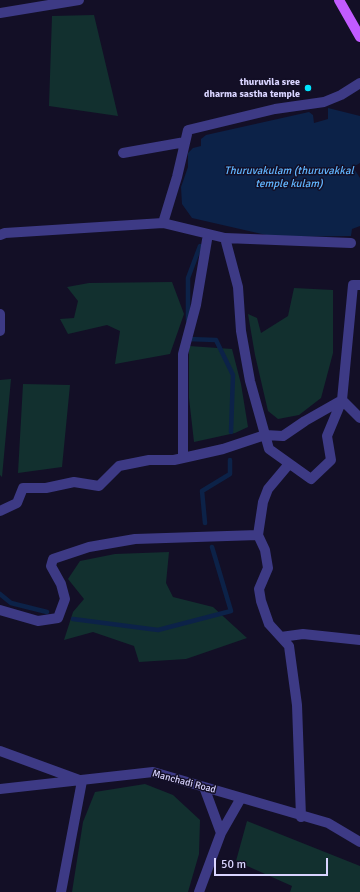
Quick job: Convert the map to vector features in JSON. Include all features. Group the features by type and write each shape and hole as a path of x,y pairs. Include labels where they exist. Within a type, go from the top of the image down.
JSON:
{"main road":[{"path":"339,0 360,37"}],"street":[{"path":"0,13 79,0"},
{"path":"163,223 188,130 275,109 324,102 341,95 360,83"},
{"path":"123,153 185,142"},
{"path":"2,231 163,223 225,238 351,243"},
{"path":"183,458 183,354 196,305 208,234"},
{"path":"225,238 238,288 241,331 250,381 269,449 312,479 331,460 327,436 342,400 352,285 360,285"},
{"path":"0,314 0,331"},
{"path":"0,511 17,503 23,488 46,488 74,482 98,486 119,466 149,460 183,458 223,449 265,435 283,436 305,421 342,400"},
{"path":"342,400 360,418"},
{"path":"289,464 268,489 263,502 258,535 265,550 268,568 259,589 261,601 269,624 289,646 297,705 301,817"},
{"path":"0,610 38,621 58,618 65,599 61,584 51,566 53,559 89,547 135,539 258,535"},
{"path":"281,637 303,634 360,640"},
{"path":"0,751 82,781 60,892"},
{"name":"Manchadi Road","path":"0,789 153,772 301,817 328,823 360,842"},
{"path":"204,787 221,833"},
{"path":"200,892 221,833 241,798"}],"green space":[{"path":"94,15 118,116 49,106 52,16"},
{"path":"172,282 184,314 170,354 115,364 120,331 107,325 68,334 60,319 74,318 78,301 67,287 89,283"},
{"path":"294,288 333,290 333,353 321,398 299,415 278,419 268,411 255,355 248,314 257,318 261,333 288,316"},
{"path":"189,346 232,349 241,384 248,427 235,433 194,442 189,398"},
{"path":"11,379 2,477 0,475 0,380"},
{"path":"23,384 70,385 62,467 18,473"},
{"path":"169,552 166,583 173,597 213,607 247,638 186,659 139,662 134,646 93,632 64,640 73,612 84,599 68,579 80,561 115,554"},
{"path":"145,784 173,795 200,820 199,854 188,892 72,892 83,822 95,792"},
{"path":"247,821 360,866 360,892 290,892 292,886 236,861"}],"water":[{"name":"Thuruvakulam (thuruvakkal temple kulam)","path":"328,108 360,116 360,163 353,167 360,178 360,226 352,229 351,236 275,237 192,218 182,204 181,187 188,167 188,153 193,148 201,146 201,139 206,135 309,112 313,115 314,123 328,119"}],"waterway":[{"path":"188,320 188,278 200,246"},
{"path":"188,338 216,340 233,375 231,432"},
{"path":"205,523 202,491 230,474 230,460"},
{"path":"73,619 158,630 231,611 212,547"},
{"path":"0,594 11,603 47,612"}],"place":[{"name":"thuruvila sree dharma sastha temple","path":"308,88"}]}
